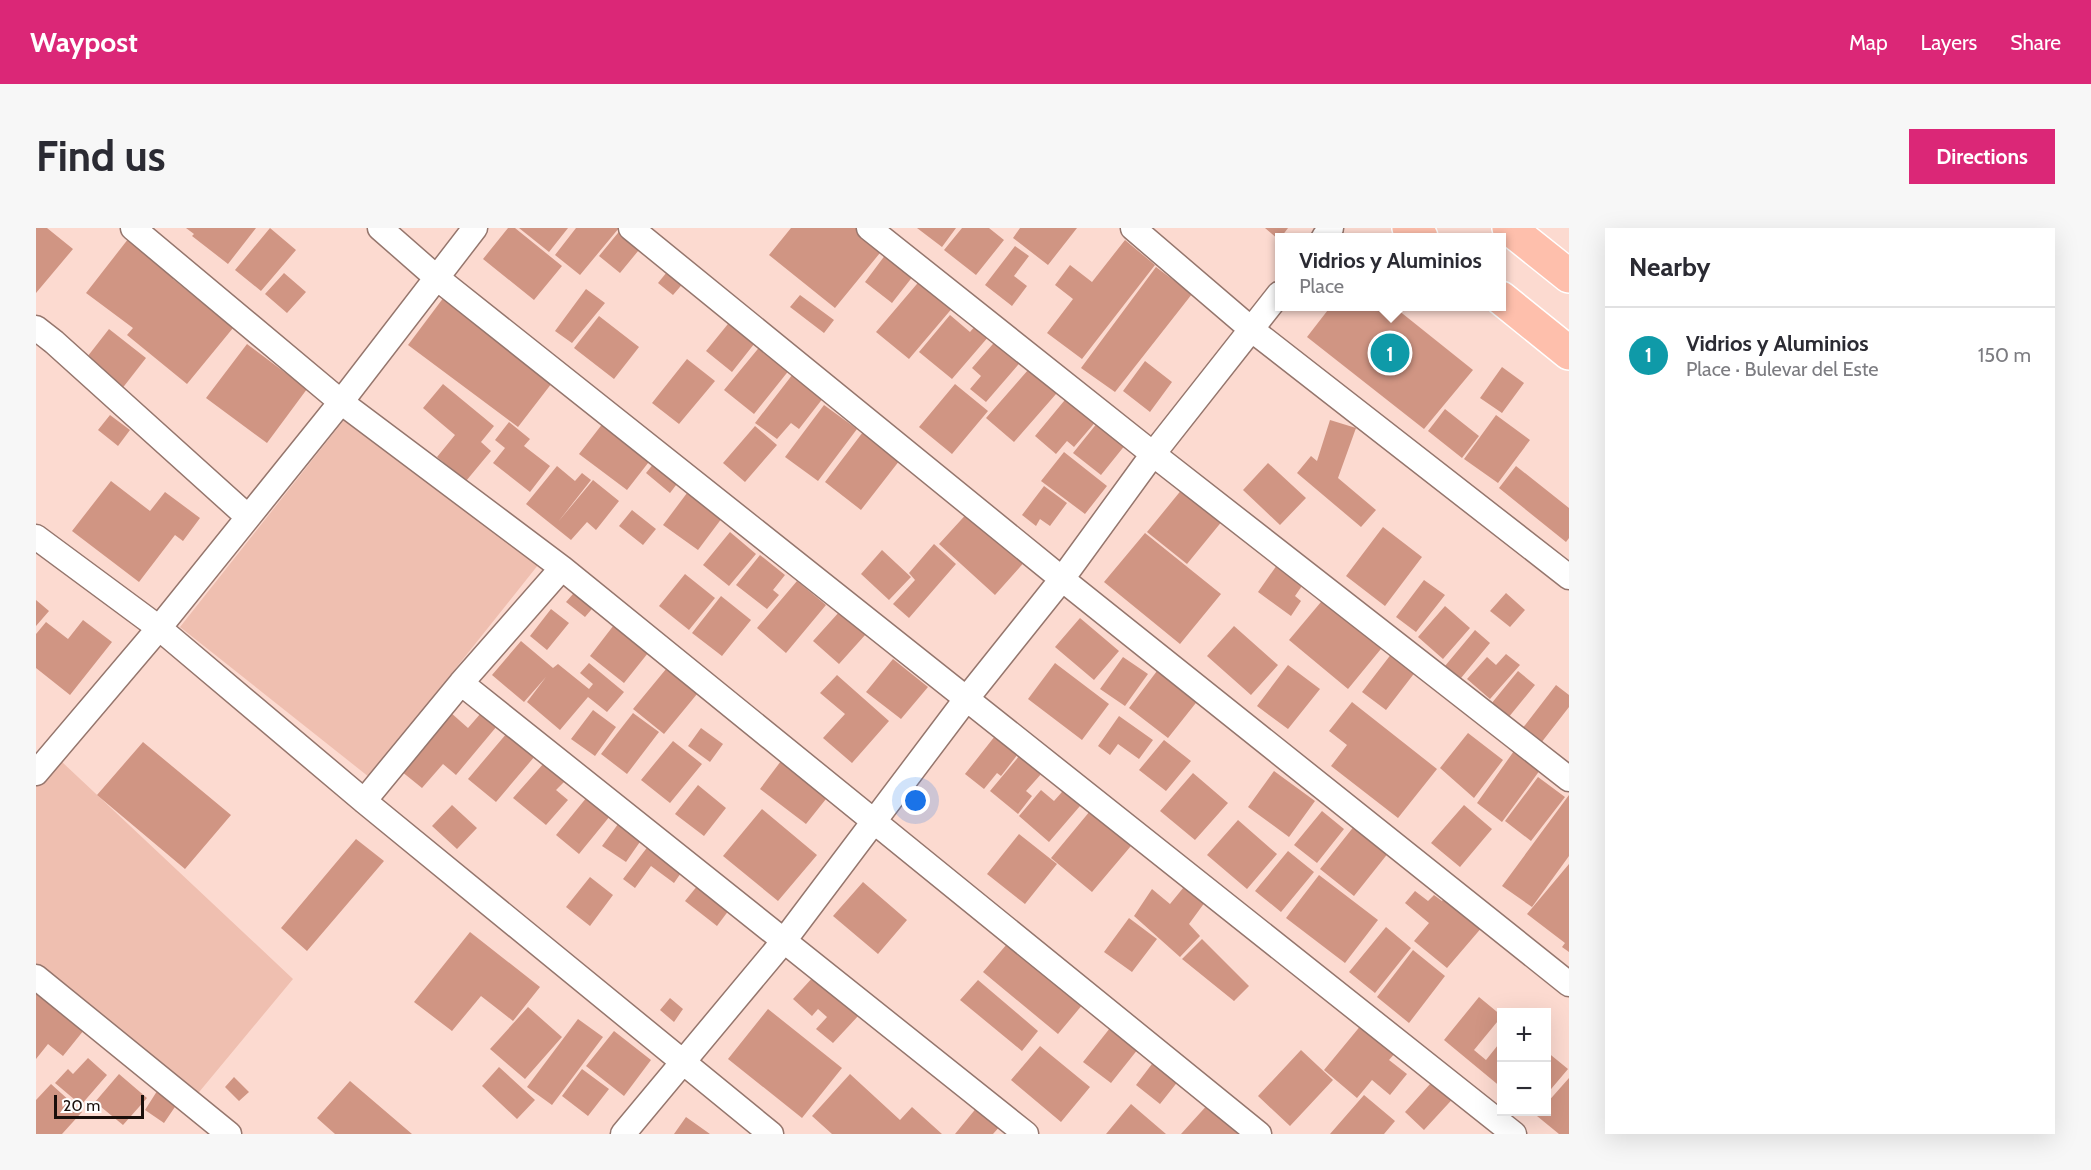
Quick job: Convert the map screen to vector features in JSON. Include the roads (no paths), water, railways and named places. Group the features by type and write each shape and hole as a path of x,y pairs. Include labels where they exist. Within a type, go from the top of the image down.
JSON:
{"highway":[{"path":"1509,228 1569,276"},
{"path":"1506,302 1569,353"}],"street":[{"path":"133,228 341,402 562,568 1259,1134"},
{"path":"380,228 437,278 1514,1134"},
{"path":"40,761 159,628 341,402 475,228"},
{"path":"631,228 1062,579 1569,984"},
{"path":"869,228 1153,454 1569,779"},
{"path":"1133,228 1251,329 1569,577"},
{"path":"623,1134 783,942 966,698 1062,579 1153,454 1275,299"},
{"path":"36,328 248,517"},
{"path":"36,537 159,628 364,801 771,1134"},
{"path":"364,801 461,683 562,568"},
{"path":"461,683 1026,1134"},
{"path":"36,977 229,1134"}],"place":[{"name":"Vidrios y Aluminios","path":"1390,353"}]}
